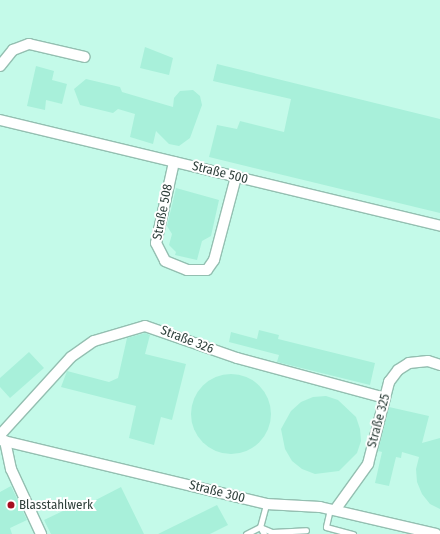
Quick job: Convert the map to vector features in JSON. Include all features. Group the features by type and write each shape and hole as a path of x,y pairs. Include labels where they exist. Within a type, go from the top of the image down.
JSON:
{"street":[{"path":"0,66 13,50 29,44 85,57"},
{"name":"Straße 500","path":"0,120 440,226"},
{"name":"Straße 508","path":"174,162 156,243 165,261 187,270 207,270 214,260 236,176"},
{"name":"Straße 326","path":"2,439 71,357 94,341 145,326 257,364 385,398"},
{"name":"Straße 325","path":"333,510 368,464 389,382 398,370 409,363 428,361 440,365"},
{"path":"2,439 11,469 41,534"},
{"name":"Straße 300","path":"2,439 266,504 333,510 436,534"}],"lane":[{"path":"264,534 260,527 266,504"},
{"path":"324,534 333,510"},
{"path":"246,534 260,527 272,532 306,530"},
{"path":"326,527 353,534"}],"shaded area":[{"path":"0,0 440,0 440,534 0,534"}],"building":[{"path":"145,47 173,58 169,75 140,68"},
{"path":"217,64 440,119 440,213 209,157 217,125 237,129 240,121 284,132 291,99 213,81"},
{"path":"36,66 54,71 52,80 67,84 62,104 46,100 45,110 27,106"},
{"path":"86,79 120,87 122,92 173,107 174,98 180,91 193,90 200,96 202,105 190,138 179,146 169,144 156,131 153,144 130,137 135,114 118,109 113,113 80,105 74,89"},
{"path":"176,188 219,200 211,236 202,241 197,260 175,255 176,252 169,245 172,234 167,226"},
{"path":"259,330 279,335 278,339 375,363 370,385 277,362 279,355 229,342 231,332 257,339"},
{"path":"145,333 150,335 145,354 186,364 172,420 161,417 154,445 129,438 136,406 61,387 67,371 109,382 118,378 127,338"},
{"path":"29,352 44,368 10,398 0,387 0,378"},
{"path":"231,374 246,377 259,386 268,399 271,414 268,429 259,442 246,451 231,454 216,451 203,442 194,429 191,414 194,399 203,386 216,377"},
{"path":"326,396 338,400 356,417 360,429 361,441 357,453 339,471 315,474 302,469 292,461 285,449 281,429 291,411 301,402 313,397"},
{"path":"389,407 429,416 422,443 440,438 440,509 430,504 422,494 417,482 416,469 419,457 402,452 401,458 396,457 389,486 375,483 382,452 378,451"},
{"name":"Blasstahlwerk","path":"11,486 27,520 10,528 12,534 0,534 0,492"},
{"path":"121,487 144,534 51,534 44,520 86,500 88,504"},
{"path":"217,505 228,525 210,534 158,534"}],"place":[{"name":"Blasstahlwerk","path":"11,505"}]}
